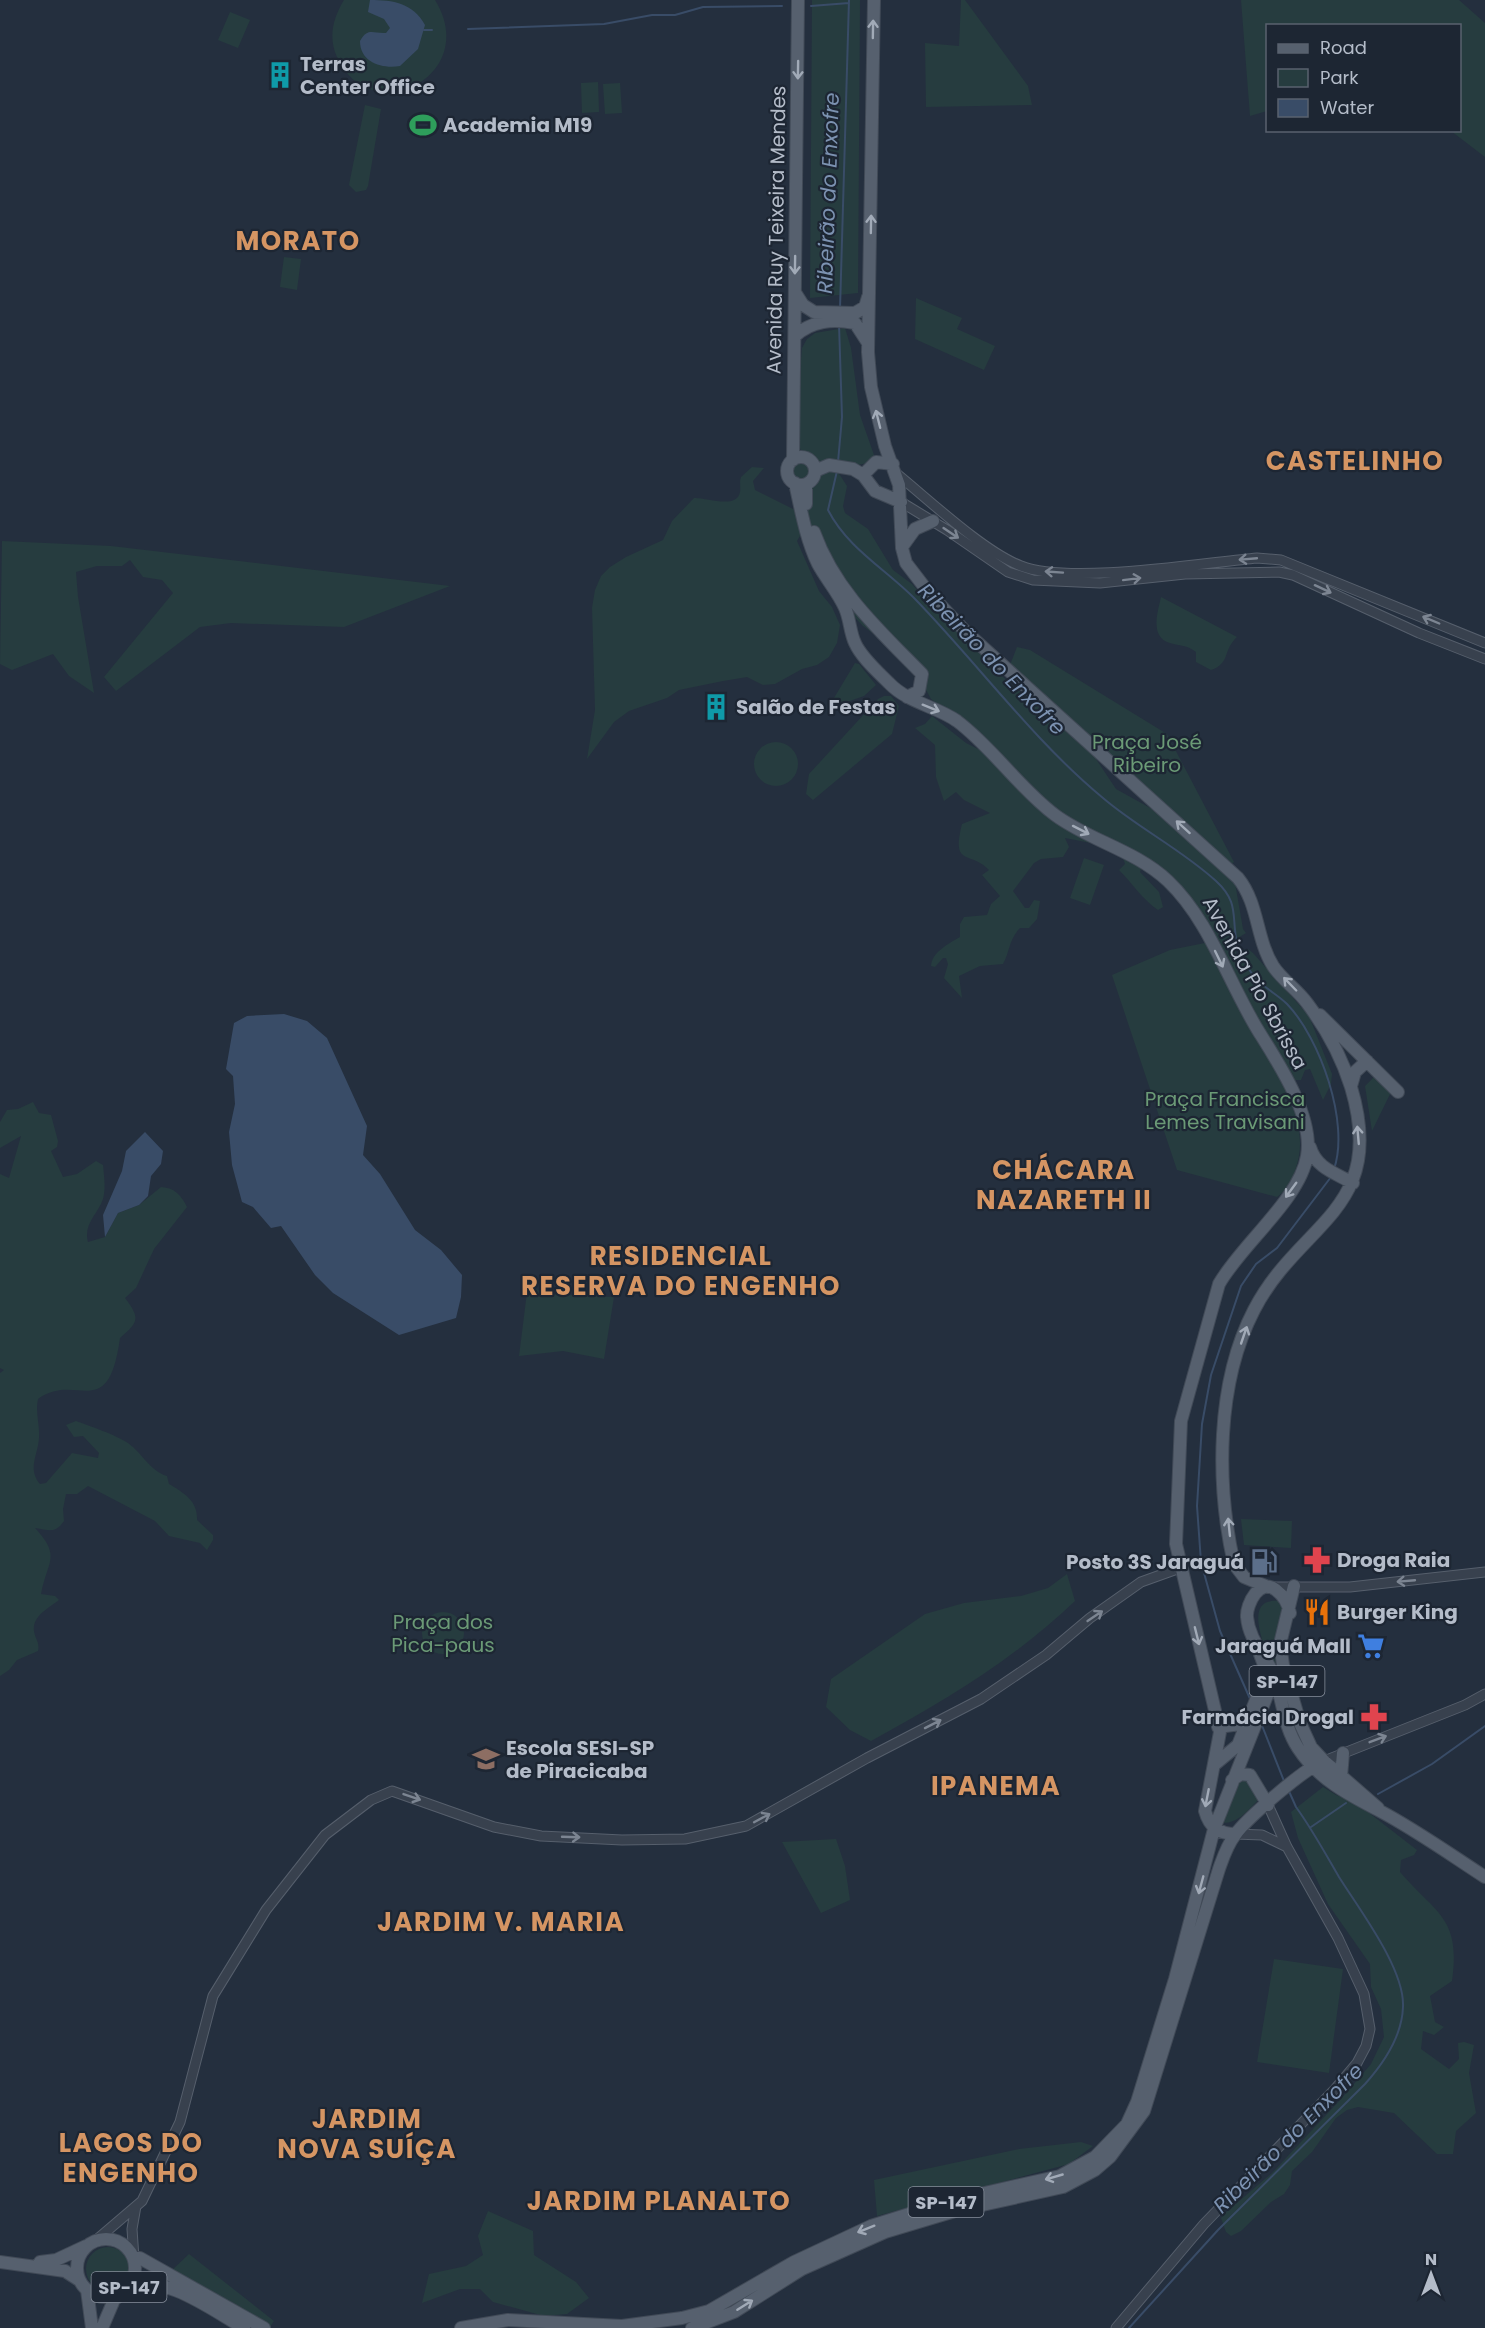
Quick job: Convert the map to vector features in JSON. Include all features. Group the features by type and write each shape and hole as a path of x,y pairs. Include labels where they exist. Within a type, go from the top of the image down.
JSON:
{"main road":[{"path":"872,3 868,344 871,387 877,416 896,474 901,502 902,548 906,563 915,577 966,632 1238,878 1246,887 1254,907 1264,951 1275,969 1398,1092"},
{"name":"Avenida Ruy Teixeira Mendes","path":"793,460 798,4"},
{"path":"795,293 813,317"},
{"path":"795,336 813,317 855,318 865,307 869,293"},
{"path":"855,318 868,344"},
{"path":"793,460 799,457 808,459 815,471"},
{"name":"SP-147","path":"793,460 787,470 789,478 800,484"},
{"path":"863,475 876,462 896,474"},
{"path":"901,502 875,491 863,475 845,467 829,465 815,471 812,479 800,484 824,554 850,597 878,631 922,674 920,691 907,697"},
{"path":"884,496 893,493 896,474"},
{"name":"Avenida Pio Sbrissa","path":"800,484 808,540 818,564 846,610 855,644 891,685 907,697 955,720 1056,815 1136,858 1167,880 1190,905 1204,927 1241,1003 1280,1065 1299,1108 1309,1141 1304,1170 1278,1208 1229,1267 1219,1284 1181,1421 1176,1544 1218,1727 1219,1741 1205,1811 1207,1820 1214,1828"},
{"path":"902,548 915,529 933,521"},
{"path":"855,644 865,635 878,631"},
{"path":"1290,1613 1286,1600 1270,1587 1244,1577 1234,1564 1231,1553 1222,1448 1224,1412 1230,1381 1243,1337 1264,1290 1336,1210 1353,1183 1357,1166 1359,1137 1351,1088 1327,1034 1306,1001"},
{"path":"1351,1088 1355,1072 1367,1061"},
{"path":"1309,1141 1313,1156 1329,1170 1353,1183"},
{"path":"1304,1170 1329,1170 1357,1166"},
{"path":"1290,1613 1294,1586"},
{"path":"1235,1834 1214,1828 1268,1693 1266,1673 1248,1625 1248,1606 1255,1593 1270,1587"},
{"name":"SP-147","path":"692,2328 734,2312 802,2269 885,2232 955,2211 1063,2187 1110,2157 1144,2111 1219,1869 1235,1834 1295,1779 1318,1763 1305,1736 1283,1665 1280,1644 1290,1613"},
{"path":"1258,1649 1276,1680 1292,1737 1359,1802 1380,1811 1485,1877"},
{"path":"1214,1765 1238,1745 1266,1673"},
{"path":"1218,1727 1249,1720"},
{"path":"1341,1777 1343,1753"},
{"path":"1318,1763 1365,1795 1380,1811"},
{"path":"1232,1780 1241,1774 1250,1775 1272,1801"},
{"name":"SP-147","path":"461,2328 507,2320 622,2326 682,2318 710,2311 794,2262 871,2226 954,2200 1060,2176 1084,2165 1116,2138 1127,2124 1137,2102 1175,1979 1214,1828"},
{"name":"SP-147","path":"21,2265 56,2260 103,2239 121,2243 134,2258 135,2274 126,2290"},
{"name":"SP-147","path":"83,2285 77,2264 79,2256 92,2243"},
{"name":"SP-147","path":"134,2258 140,2258 264,2328"},
{"name":"SP-147","path":"0,2262 65,2271 105,2298 136,2284 163,2285 244,2328"},
{"path":"83,2285 92,2328"},
{"path":"102,2328 114,2300 126,2290"}],"street":[{"path":"896,474 996,552 1024,567 1077,573 1257,558 1281,560 1485,643"},
{"path":"901,502 1008,572 1033,580 1100,583 1185,574 1279,572 1293,575 1419,633 1485,659"},
{"path":"92,2243 142,2201 180,2122 213,1996 222,1978 266,1910 325,1835 371,1800 392,1791 494,1827 541,1836 622,1840 685,1839 746,1826 867,1758 981,1700 1046,1655 1090,1618 1141,1582 1180,1568"},
{"path":"1270,1587 1350,1587 1485,1572"},
{"path":"1318,1763 1465,1705 1485,1694"},
{"path":"1116,2328 1204,2224 1335,2089 1357,2063 1366,2046 1370,2029 1364,1994 1338,1938 1287,1846 1272,1801"},
{"path":"1235,1834 1262,1835 1287,1846"},
{"path":"134,2258 132,2229 136,2206"}],"green space":[{"path":"344,0 435,0 446,27 444,51 433,71 416,85 395,92 373,90 353,79 337,57 332,35 337,14"},
{"path":"812,0 860,0 858,293 810,298"},
{"path":"961,0 965,0 1028,86 1032,105 926,107 925,43 959,46"},
{"path":"1241,0 1459,0 1485,23 1485,157 1452,132 1461,132 1461,24 1266,24 1266,111 1250,116"},
{"path":"230,12 250,20 238,48 218,40"},
{"path":"598,82 599,112 582,113 581,83"},
{"path":"620,83 622,113 605,114 603,84"},
{"path":"365,105 381,109 368,186 366,190 356,192 349,185"},
{"path":"284,257 301,259 297,290 280,287"},
{"path":"916,298 962,318 957,329 995,346 984,370 915,339"},
{"name":"Praça Francisca Lemes Travisani","path":"845,328 851,348 860,415 874,455 868,463 836,469 847,486 843,506 845,513 868,529 893,570 912,584 947,624 990,661 995,670 1094,756 1116,789 1152,809 1219,869 1234,877 1243,929 1246,933 1236,939 1236,959 1242,950 1248,949 1309,1016 1332,1074 1331,1084 1323,1100 1310,1069 1305,1070 1301,1080 1294,1080 1277,1069 1293,1107 1300,1144 1299,1157 1290,1182 1277,1197 1177,1170 1112,975 1170,950 1215,941 1153,871 1141,869 1140,872 1159,892 1163,907 1158,910 1147,901 1119,870 1125,864 1119,845 1114,840 1096,844 1065,838 1069,847 1063,857 1041,859 1034,863 1013,891 1025,908 1029,908 1034,900 1040,901 1037,919 1029,928 1020,928 1016,932 1003,964 980,966 959,976 962,998 944,978 948,964 946,958 943,958 935,967 931,966 937,953 960,937 960,924 964,917 987,915 991,904 1000,896 982,875 989,870 982,864 964,856 959,847 962,824 990,813 964,800 956,792 944,801 936,777 935,745 915,728 925,724 932,716 966,743 978,749 979,745 954,716 931,699 919,677 892,648 863,626 836,598 801,534 797,541 819,591 832,607 840,625 837,643 829,657 775,684 763,685 747,677 723,681 679,690 667,698 629,711 614,722 587,759 595,710 592,608 595,590 601,576 626,557 663,540 672,521 694,498 727,502 738,497 741,477 752,467 764,468 753,481 755,490 795,510 801,509 818,469 808,463 811,476 802,481 796,479 792,474 793,465 799,461 807,462 803,457 792,425 802,348 807,339 815,333"},
{"path":"2,541 111,546 450,586 344,627 231,623 200,627 116,691 104,677 173,593 162,580 143,577 130,560 122,566 97,566 76,572 94,693 69,676 53,654 12,670 0,664"},
{"path":"1161,597 1237,637 1221,664 1211,670 1196,662 1196,652 1193,650 1163,640 1156,623"},
{"name":"Praça José Ribeiro","path":"1017,647 1030,650 1167,734 1234,862 1229,866 1010,665"},
{"path":"855,663 859,664 876,685 864,696 833,707 831,703"},
{"path":"891,696 899,706 892,734 813,800 806,794 809,774 878,699"},
{"path":"776,742 785,743 792,748 797,755 797,773 792,780 785,785 776,786 767,785 760,780 755,773 754,764 755,755 760,748 767,743"},
{"path":"1084,858 1104,865 1090,905 1070,898"},
{"path":"1374,1077 1392,1090 1372,1131 1365,1086"},
{"path":"33,1102 39,1113 51,1115 58,1141 57,1147 51,1151 63,1177 77,1174 96,1161 103,1165 104,1195 89,1224 88,1242 105,1237 118,1213 139,1205 161,1187 177,1193 187,1207 154,1249 136,1288 125,1298 134,1311 135,1320 131,1328 120,1338 115,1364 108,1380 99,1388 89,1391 52,1392 38,1399 39,1438 34,1462 36,1478 40,1484 46,1483 72,1453 98,1458 99,1453 83,1436 74,1437 66,1425 76,1421 128,1443 151,1466 167,1476 169,1484 185,1494 193,1503 197,1520 213,1535 213,1540 207,1550 200,1543 169,1536 155,1521 88,1486 77,1494 66,1494 63,1509 64,1521 61,1525 51,1530 35,1528 48,1546 50,1553 49,1566 41,1594 55,1596 59,1600 42,1613 36,1621 34,1631 38,1651 17,1660 0,1676 0,1373 4,1370 0,1368 0,1174 9,1178 21,1136 0,1148 0,1122 7,1110 18,1109"},
{"path":"528,1284 545,1294 614,1297 604,1359 563,1351 519,1356"},
{"path":"1241,1519 1292,1521 1291,1548 1244,1545"},
{"path":"1067,1574 1075,1601 1050,1623 978,1678 871,1741 850,1730 826,1707 831,1679 925,1614 964,1603 1021,1596 1048,1588"},
{"path":"1278,1601 1285,1607 1279,1662 1271,1664 1261,1636 1258,1615 1261,1607 1267,1602"},
{"name":"Praça dos Pica-paus","path":"443,1612 451,1613 458,1618 463,1625 463,1641 458,1648 451,1653 443,1654 435,1653 428,1648 423,1641 422,1633 423,1625 428,1618 435,1613"},
{"path":"1243,1779 1254,1787 1258,1800 1234,1821 1223,1823 1221,1818 1235,1783"},
{"path":"1323,1787 1355,1802 1417,1850 1414,1855 1401,1860 1400,1872 1443,1918 1453,1943 1454,1960 1452,1981 1430,1996 1435,2022 1444,2027 1434,2035 1423,2031 1421,2049 1449,2069 1459,2059 1458,2043 1474,2045 1469,2073 1476,2113 1456,2131 1453,2154 1437,2154 1394,2113 1358,2107 1347,2110 1336,2118 1312,2152 1292,2171 1290,2185 1284,2194 1271,2202 1241,2231 1231,2236 1226,2232 1221,2218 1224,2214 1272,2173 1341,2099 1371,2064 1384,2037 1381,2009 1371,1987 1370,1964 1328,1904 1298,1838 1291,1812"},
{"path":"836,1839 845,1866 850,1900 821,1913 782,1842"},
{"path":"1274,1959 1343,1969 1329,2073 1257,2062"},
{"path":"1081,2142 1093,2146 1069,2164 877,2216 874,2180 1019,2149"},
{"path":"488,2211 533,2231 534,2255 576,2282 589,2298 567,2314 544,2316 493,2302 480,2289 460,2289 422,2303 429,2274 466,2266 483,2255 478,2236"},
{"path":"108,2247 123,2254 130,2269 123,2284 108,2291 93,2284 86,2269 93,2254"},
{"path":"189,2254 274,2321 270,2327 170,2272"}],"water":[{"path":"370,0 402,4 415,12 425,25 418,49 400,66 374,63 364,55 361,49 360,41 366,34 386,33 390,28 384,19 368,12"},
{"path":"284,1014 307,1021 327,1038 367,1126 363,1155 380,1174 415,1230 441,1250 462,1275 461,1297 456,1318 399,1335 333,1293 315,1275 281,1226 271,1228 253,1207 242,1202 232,1165 229,1132 235,1104 233,1076 226,1069 234,1023 247,1016"},
{"path":"145,1132 163,1151 161,1164 151,1176 148,1196 139,1205 118,1213 105,1237 103,1215 122,1171 126,1151"}],"waterway":[{"name":"Ribeirão do Enxofre","path":"840,309 849,0"},
{"path":"811,6 849,3"},
{"path":"468,29 604,24 652,15 675,15 703,7 782,6"},
{"path":"424,30 432,30"},
{"name":"Ribeirão do Enxofre","path":"838,462 842,417 839,324"},
{"name":"Ribeirão do Enxofre","path":"837,471 828,510 836,524 857,548 916,600 1053,752 1078,776 1116,809 1203,869 1229,896 1237,943 1246,964 1257,980 1287,1004 1299,1019 1321,1059 1335,1106 1338,1129 1338,1150 1334,1169"},
{"name":"Ribeirão do Enxofre","path":"1251,1701 1220,1631 1201,1562 1197,1506 1202,1424 1211,1375 1241,1286 1256,1264 1277,1248 1331,1177"},
{"name":"Ribeirão do Enxofre","path":"1261,1723 1284,1781"},
{"path":"1378,1794 1432,1764 1485,1726"},
{"name":"Ribeirão do Enxofre","path":"1129,2328 1218,2230 1365,2084 1385,2058 1402,2018 1402,1992 1389,1958 1369,1922 1296,1807 1288,1789"},
{"path":"1311,1827 1346,1803"}],"place":[{"name":"Terras Center Office","path":"280,75"},
{"name":"Academia M19","path":"423,125"},
{"name":"Salão de Festas","path":"716,707"},
{"name":"Droga Raia","path":"1317,1560"},
{"name":"Posto 3S Jaraguá","path":"1264,1562"},
{"name":"Burger King","path":"1317,1612"},
{"name":"Jaraguá Mall","path":"1371,1646"},
{"name":"Farmácia Drogal","path":"1374,1717"},
{"name":"Escola SESI-SP de Piracicaba","path":"486,1759"}],"district":[{"name":"MORATO","path":"298,241"},
{"name":"CASTELINHO","path":"1355,461"},
{"name":"CHÁCARA NAZARETH II","path":"1064,1185"},
{"name":"RESIDENCIAL RESERVA DO ENGENHO","path":"681,1271"},
{"name":"IPANEMA","path":"996,1786"},
{"name":"JARDIM V. MARIA","path":"501,1922"},
{"name":"JARDIM NOVA SUÍÇA","path":"367,2134"},
{"name":"LAGOS DO ENGENHO","path":"131,2158"},
{"name":"JARDIM PLANALTO","path":"659,2201"}]}
